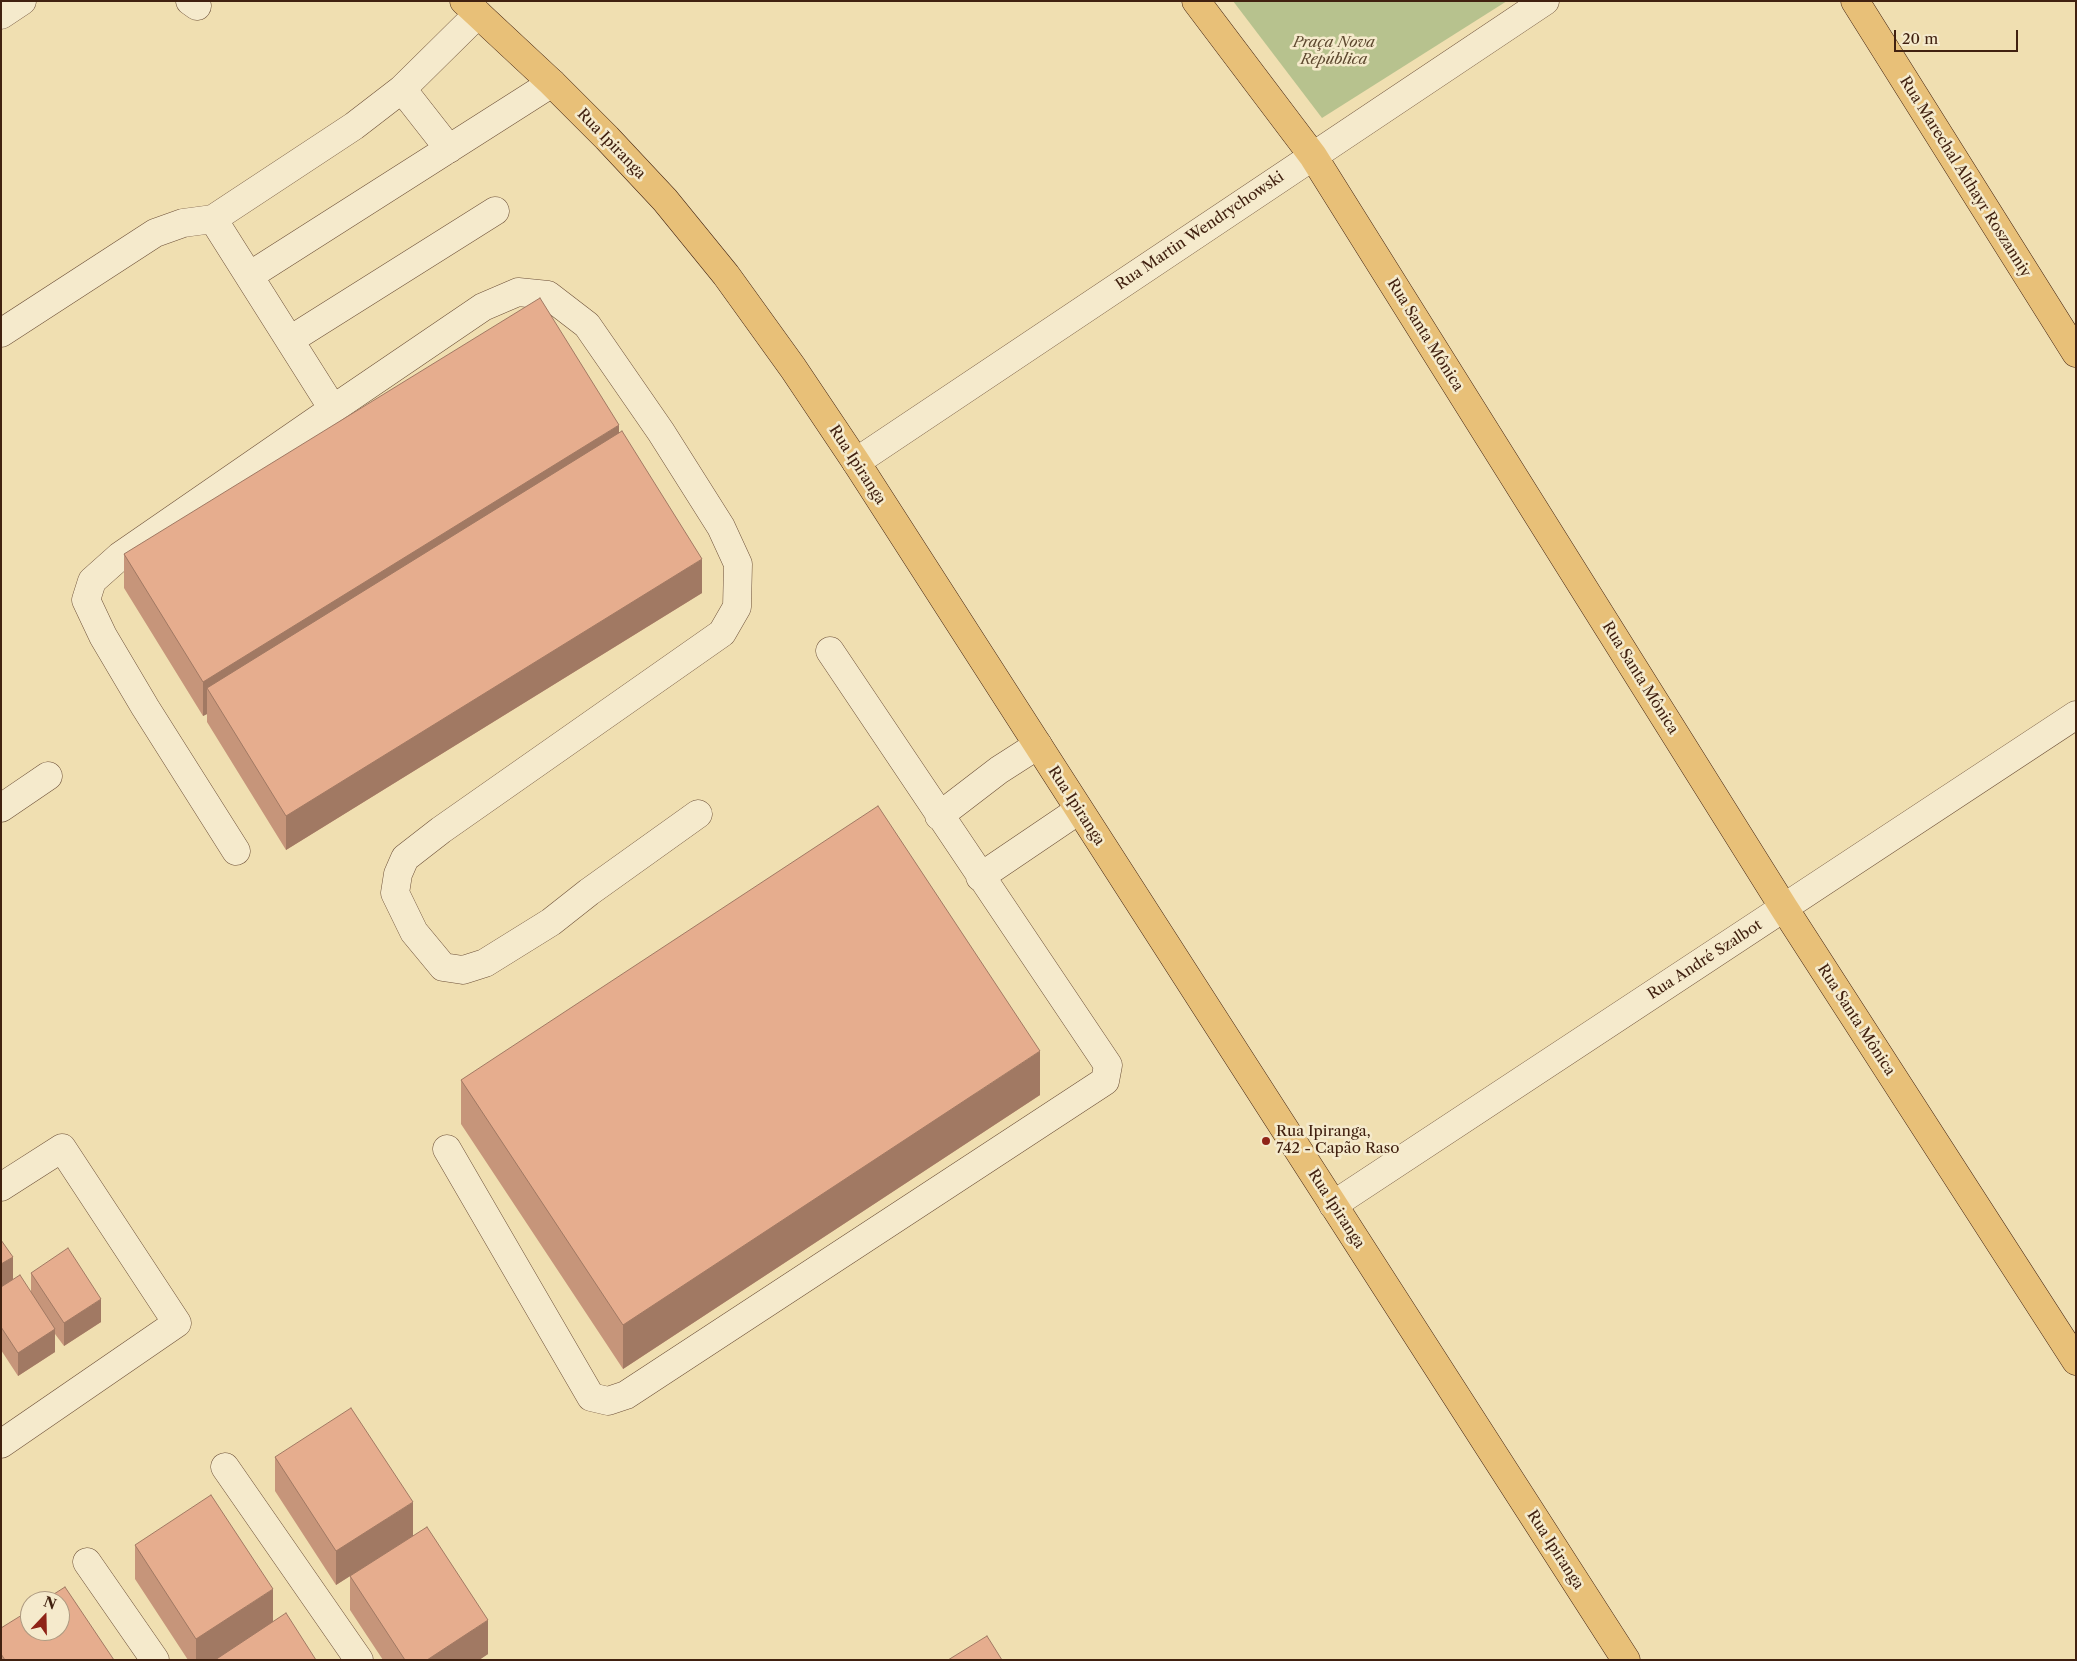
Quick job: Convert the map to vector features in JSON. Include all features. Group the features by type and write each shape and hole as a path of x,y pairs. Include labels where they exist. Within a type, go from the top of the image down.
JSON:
{"main road":[{"name":"Rua Santa Mônica","path":"1196,1 1313,156 1784,908 2076,1361"},
{"name":"Rua Marechal Althayr Roszanniy","path":"1855,1 2076,353"},
{"name":"Rua Ipiranga","path":"471,8 552,83 665,200 726,275 792,368 856,462 1626,1660"}],"street":[{"path":"1,15 22,1"},
{"name":"Rua Martin Wendrychowski","path":"856,462 1545,1"},
{"path":"1,333 155,233 183,223 214,219 354,126 402,90 471,8"},
{"path":"249,276 552,83"},
{"path":"402,90 448,149"},
{"path":"290,340 495,211"},
{"path":"214,219 333,408"},
{"path":"236,851 103,636 86,600 92,581 120,556 333,408 483,307 518,292 548,295 586,326 696,486 721,528 738,564 736,607 722,633 441,830 405,858 398,874 395,893 414,932 443,967 463,970 485,963 551,922 588,892 698,814"},
{"path":"446,1150 591,1397 608,1401 626,1395 1105,1081 1108,1065 830,651"},
{"name":"Rua André Szalbot","path":"1334,1205 2076,715"},
{"path":"939,816 999,770 1038,745"},
{"path":"1,808 48,776"},
{"path":"980,877 1079,810"},
{"path":"1,1187 62,1148 178,1323 1,1444"},
{"path":"226,1467 359,1660"},
{"path":"87,1562 155,1660"}],"green space":[{"name":"Praça Nova República","path":"1233,1 1507,1 1322,118"}],"building":[{"path":"540,298 619,425 203,682 124,554"},
{"path":"622,431 702,559 286,816 207,688"},
{"path":"878,806 1040,1051 623,1325 461,1080"},
{"path":"1,1240 13,1257 1,1264"},
{"path":"68,1248 101,1299 64,1323 31,1273"},
{"path":"20,1275 55,1329 18,1353 1,1327 1,1287"},
{"path":"351,1408 413,1502 336,1551 275,1457"},
{"path":"211,1495 273,1589 196,1639 135,1545"},
{"path":"427,1527 488,1620 427,1660 405,1660 350,1576"},
{"path":"65,1587 68,1591 59,1591"},
{"path":"70,1594 114,1660 5,1660 1,1654 1,1628 20,1616 20,1641 70,1641"},
{"path":"286,1613 316,1660 215,1660"},
{"path":"987,1636 1002,1660 948,1660"}],"place":[{"name":"Rua Ipiranga, 742 - Capão Raso","path":"1266,1141"}]}
